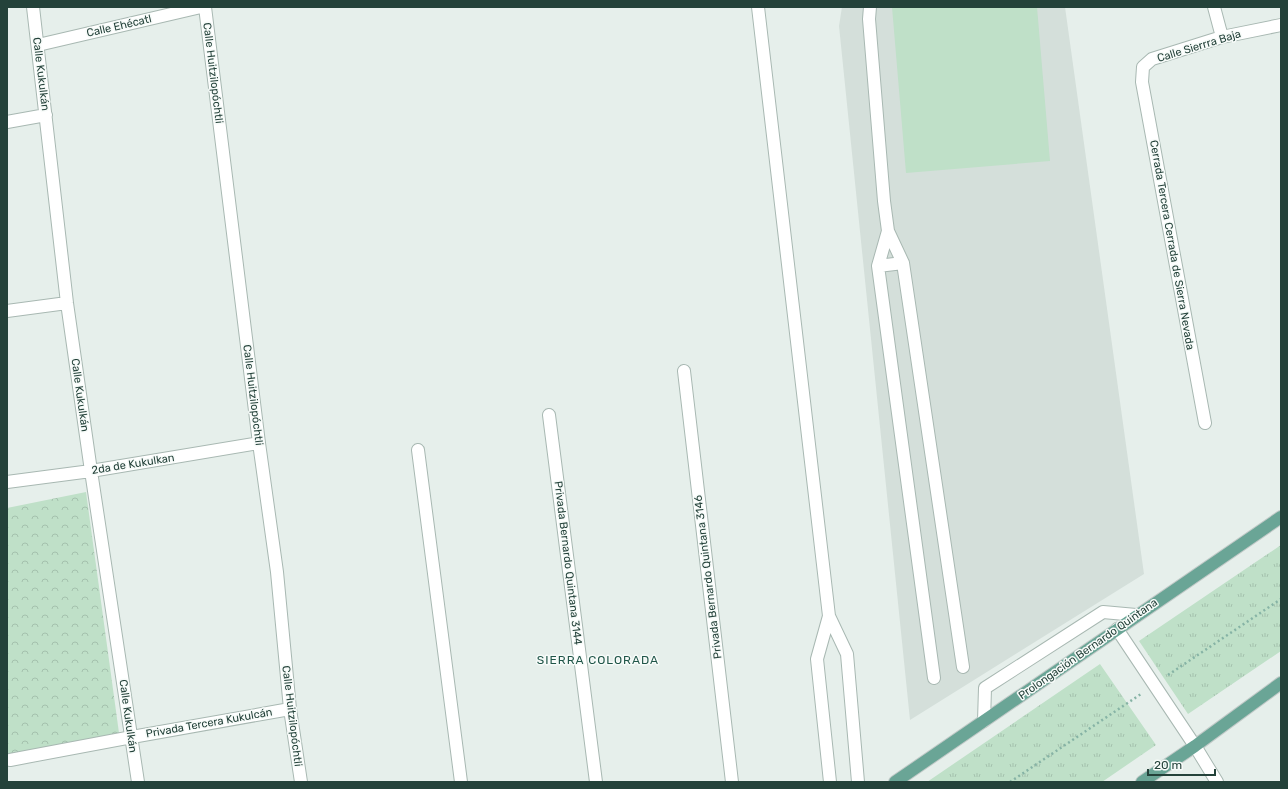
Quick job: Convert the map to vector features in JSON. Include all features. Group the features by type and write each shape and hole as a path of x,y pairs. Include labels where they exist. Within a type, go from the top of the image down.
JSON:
{"main road":[{"name":"Prolongación Bernardo Quintana","path":"895,782 1136,615 1281,517"},
{"path":"1142,782 1195,746 1281,683"}],"street":[{"name":"Calle Kukulkán","path":"33,7 68,302 91,471 138,782"},
{"name":"Calle Ehécatl","path":"38,45 200,7"},
{"name":"Calle Huitzilopóchtli","path":"205,7 259,443 277,572 290,709 301,782"},
{"path":"758,7 829,616 847,654 858,782"},
{"path":"870,7 869,19 879,146 888,231 903,263 963,667"},
{"path":"1214,7 1222,36"},
{"name":"Calle Sierrra Baja","path":"1143,68 1152,59 1222,36 1281,25"},
{"name":"Cerrada Tercera Cerrada de Sierra Nevada","path":"1143,68 1142,82 1205,423"},
{"path":"7,122 46,115"},
{"path":"888,231 878,266 934,678"},
{"path":"878,266 903,263"},
{"path":"7,311 68,302"},
{"name":"Privada Bernardo Quintana 3146","path":"684,372 732,782"},
{"name":"Privada Bernardo Quintana 3144","path":"549,415 596,782"},
{"name":"2da de Kukulkan","path":"7,482 91,471 259,443"},
{"path":"418,450 461,782"},
{"path":"984,721 985,688 1103,612 1136,615"},
{"path":"829,616 817,659 830,782"},
{"path":"1117,629 1195,746 1217,782"},
{"name":"Privada Tercera Kukulcán","path":"10,760 290,709"}],"shaded area":[{"path":"842,7 1065,7 1144,574 910,720 839,26"}],"green space":[{"path":"892,7 1037,7 1050,161 906,173"},
{"path":"86,492 119,733 7,755 7,508"},
{"path":"1281,545 1281,651 1188,714 1139,641"},
{"path":"1100,664 1156,745 1102,782 927,782"}],"district":[{"name":"SIERRA COLORADA","path":"598,660"}]}
